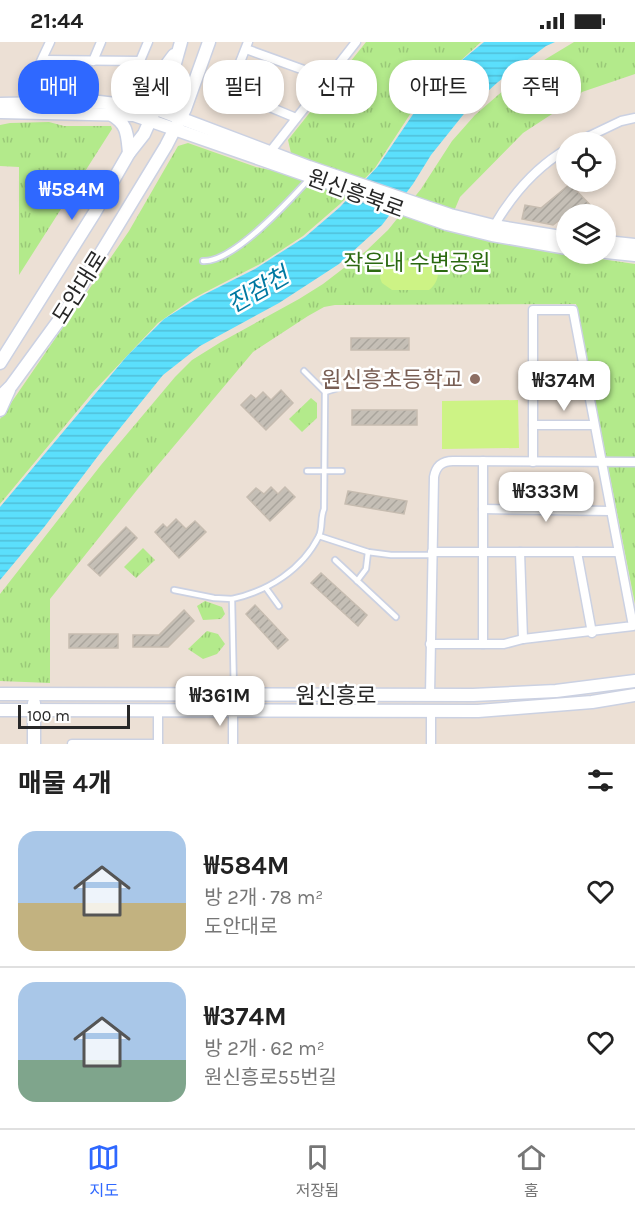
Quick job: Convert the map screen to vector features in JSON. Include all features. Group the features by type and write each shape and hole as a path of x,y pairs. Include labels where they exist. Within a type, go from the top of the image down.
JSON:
{"street":[{"path":"43,60 50,42"},
{"path":"93,60 101,42"},
{"path":"99,61 140,61 148,42"},
{"name":"도안대로","path":"0,397 11,386 65,312 178,123 209,42"},
{"path":"341,60 356,42"},
{"path":"99,102 139,95 154,82 179,46"},
{"path":"296,66 247,46 229,90 296,118"},
{"path":"99,102 111,105"},
{"path":"0,104 18,104"},
{"path":"0,112 154,114"},
{"path":"109,114 120,120 124,126 129,153"},
{"name":"도안대로","path":"0,363 95,212 129,153 144,134 154,114"},
{"name":"원신흥북로","path":"154,114 311,177 334,181"},
{"path":"270,152 299,114"},
{"path":"598,132 621,121 635,118"},
{"name":"원신흥북로","path":"178,123 270,152 334,181 492,235 556,246"},
{"path":"494,226 507,202 535,173 556,157"},
{"name":"원신흥북로","path":"423,211 556,236"},
{"path":"616,243 635,245"},
{"path":"616,253 635,255"},
{"path":"430,644 504,644 524,639 592,633 633,626 573,310 533,310 533,462"},
{"path":"0,355 11,347"},
{"path":"0,410 11,386"},
{"path":"533,425 594,425"},
{"path":"430,695 435,471 444,461 635,462"},
{"path":"483,461 483,644"},
{"path":"483,509 610,511"},
{"path":"520,552 524,639"},
{"path":"577,552 592,633"},
{"path":"432,553 618,552"},
{"name":"원신흥로","path":"0,694 430,695 556,691 635,681"},
{"path":"34,695 34,744"},
{"name":"원신흥로","path":"0,710 430,711 524,709 635,695"},
{"path":"72,744 158,744 158,709"},
{"path":"233,710 233,744"},
{"path":"430,711 431,744"}],"lane":[{"path":"203,261 220,258 234,249 271,219 311,177"},
{"path":"174,590 232,599 266,588 289,572 309,551 319,536 323,523 321,515 324,509 325,392 304,371"},
{"path":"325,392 338,388"},
{"path":"307,471 342,471"},
{"path":"319,536 368,552 391,555 432,553"},
{"path":"357,581 366,569 368,552"},
{"path":"335,560 396,617"},
{"path":"266,588 279,606"},
{"path":"232,599 234,694"}],"green space":[{"name":"작은내 수변공원","path":"366,42 481,42 461,60 389,60 389,114 410,114 375,168 340,204 303,236 260,264 192,299 158,323 93,392 0,504 0,419 129,231 178,146 188,143 256,167 280,172 291,153 288,140 309,114 377,114 377,60 352,60"},
{"name":"작은내 수변공원","path":"574,42 635,42 635,74 581,93 581,60 544,60"},
{"name":"작은내 수변공원","path":"501,93 501,114 552,114 523,133 460,197 446,230 556,250 556,264 616,264 616,261 635,264 635,604 576,304 335,305 324,307 308,316 253,352 137,490 50,599 50,683 0,681 0,594 101,465 175,377 192,360 323,284 366,251 388,230 421,189 452,141 475,115 489,114 489,103"},
{"path":"49,122 64,126 111,126 112,129 19,275 19,167 0,166 0,125"},
{"path":"420,260 432,264 438,273 434,285 429,290 392,290 382,283 380,278 382,267 393,261"},
{"path":"311,398 317,403 317,418 302,432 289,419"},
{"path":"518,400 519,448 442,449 442,401"},
{"path":"143,548 155,560 136,578 124,567"},
{"path":"205,601 222,607 225,614 221,619 203,620 197,606"},
{"path":"207,631 218,634 225,644 217,654 203,659 188,649"}],"water":[{"path":"484,42 555,42 527,60 501,60 501,80 489,90 489,60 462,60"},
{"name":"진잠천","path":"413,114 464,114 431,155 413,184 382,225 339,264 279,303 200,346 163,375 0,580 0,507 127,356 164,319 201,296 255,269 305,237 340,207 378,166"}],"building":[{"path":"560,192 578,192 589,204 556,204 556,223 553,225 522,219 525,205 541,208"},
{"path":"351,338 409,338 409,350 351,350"},
{"path":"281,390 293,403 266,430 241,405 251,395 256,399 263,392 271,400"},
{"path":"352,410 417,410 417,425 352,425"},
{"path":"271,487 278,494 285,487 295,497 270,521 247,497 256,488 264,494"},
{"path":"348,491 407,501 404,514 345,504"},
{"path":"176,519 186,529 195,521 206,532 179,558 155,532 163,524 167,528"},
{"path":"126,527 137,538 100,576 88,565"},
{"path":"321,573 367,615 358,626 311,583"},
{"path":"255,605 288,640 278,649 246,614"},
{"path":"184,610 194,621 168,647 133,647 133,635 159,635"},
{"path":"69,634 118,634 118,648 69,648"}],"place":[{"name":"원신흥초등학교","path":"475,379"}]}
